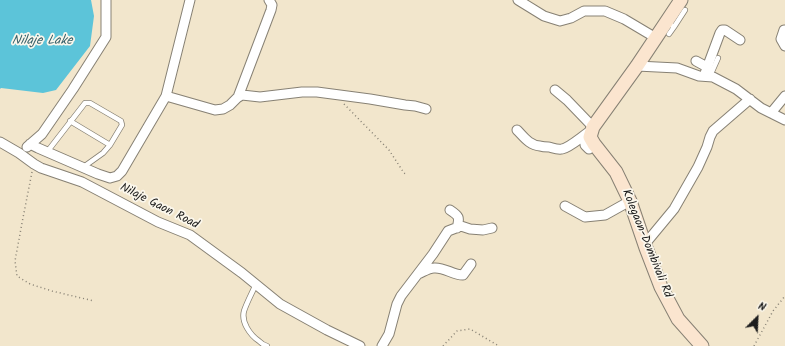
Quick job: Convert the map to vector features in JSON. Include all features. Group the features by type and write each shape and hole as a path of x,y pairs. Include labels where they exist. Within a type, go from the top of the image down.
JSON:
{"street":[{"path":"19,153 42,134 106,37 106,0"},
{"path":"30,144 92,172 110,178 117,176 122,171 166,96 190,0"},
{"path":"166,96 215,110 223,109 230,105 238,97 271,10 272,5 269,0"},
{"path":"518,0 544,16 560,20 571,18 584,11 605,12 624,19 656,38"},
{"path":"517,130 527,141 532,144 560,150 591,136 656,38 670,28 683,5"},
{"path":"707,76 707,67 722,30 725,30 740,40"},
{"path":"784,30 781,39 785,46"},
{"path":"696,61 707,67"},
{"path":"638,66 677,68 699,76 713,76 736,89 760,108 785,120"},
{"path":"556,90 567,100 591,136"},
{"path":"238,97 242,95 260,97 302,92 318,92 415,106 426,109"},
{"path":"771,113 785,96"},
{"path":"645,244 674,209 698,167 713,131 750,99"},
{"name":"Kolegaon-Dombivali Rd","path":"591,136 594,144 616,172 630,201 661,287 678,319 702,346"},
{"name":"Nilaje Gaon Road","path":"2,146 19,153 41,168 85,183 158,222 190,235 242,273 280,304 360,346"},
{"path":"85,183 92,172"},
{"path":"565,206 585,217 605,215 630,201"},
{"path":"450,210 458,216 459,220 457,228"},
{"path":"382,346 389,334 397,304 401,296 448,232 461,226 470,229 483,230 492,228"},
{"path":"417,274 434,268 463,275 471,264"}],"lane":[{"path":"707,76 718,58"},
{"path":"47,152 85,103 90,103 121,121 122,125 110,145 103,153 82,168"},
{"path":"70,121 110,145"},
{"path":"256,284 244,312 244,318 250,333 259,342 267,346"}],"path":[{"path":"335,95 390,150 404,173 407,175"},
{"path":"34,164 15,261 17,276 30,284 94,301"},
{"path":"754,346 773,311 785,296"},
{"path":"443,346 457,331 470,329 499,346"}],"water":[{"name":"Nilaje Lake","path":"0,0 91,0 94,16 90,46 56,90 43,93 0,89"}]}
